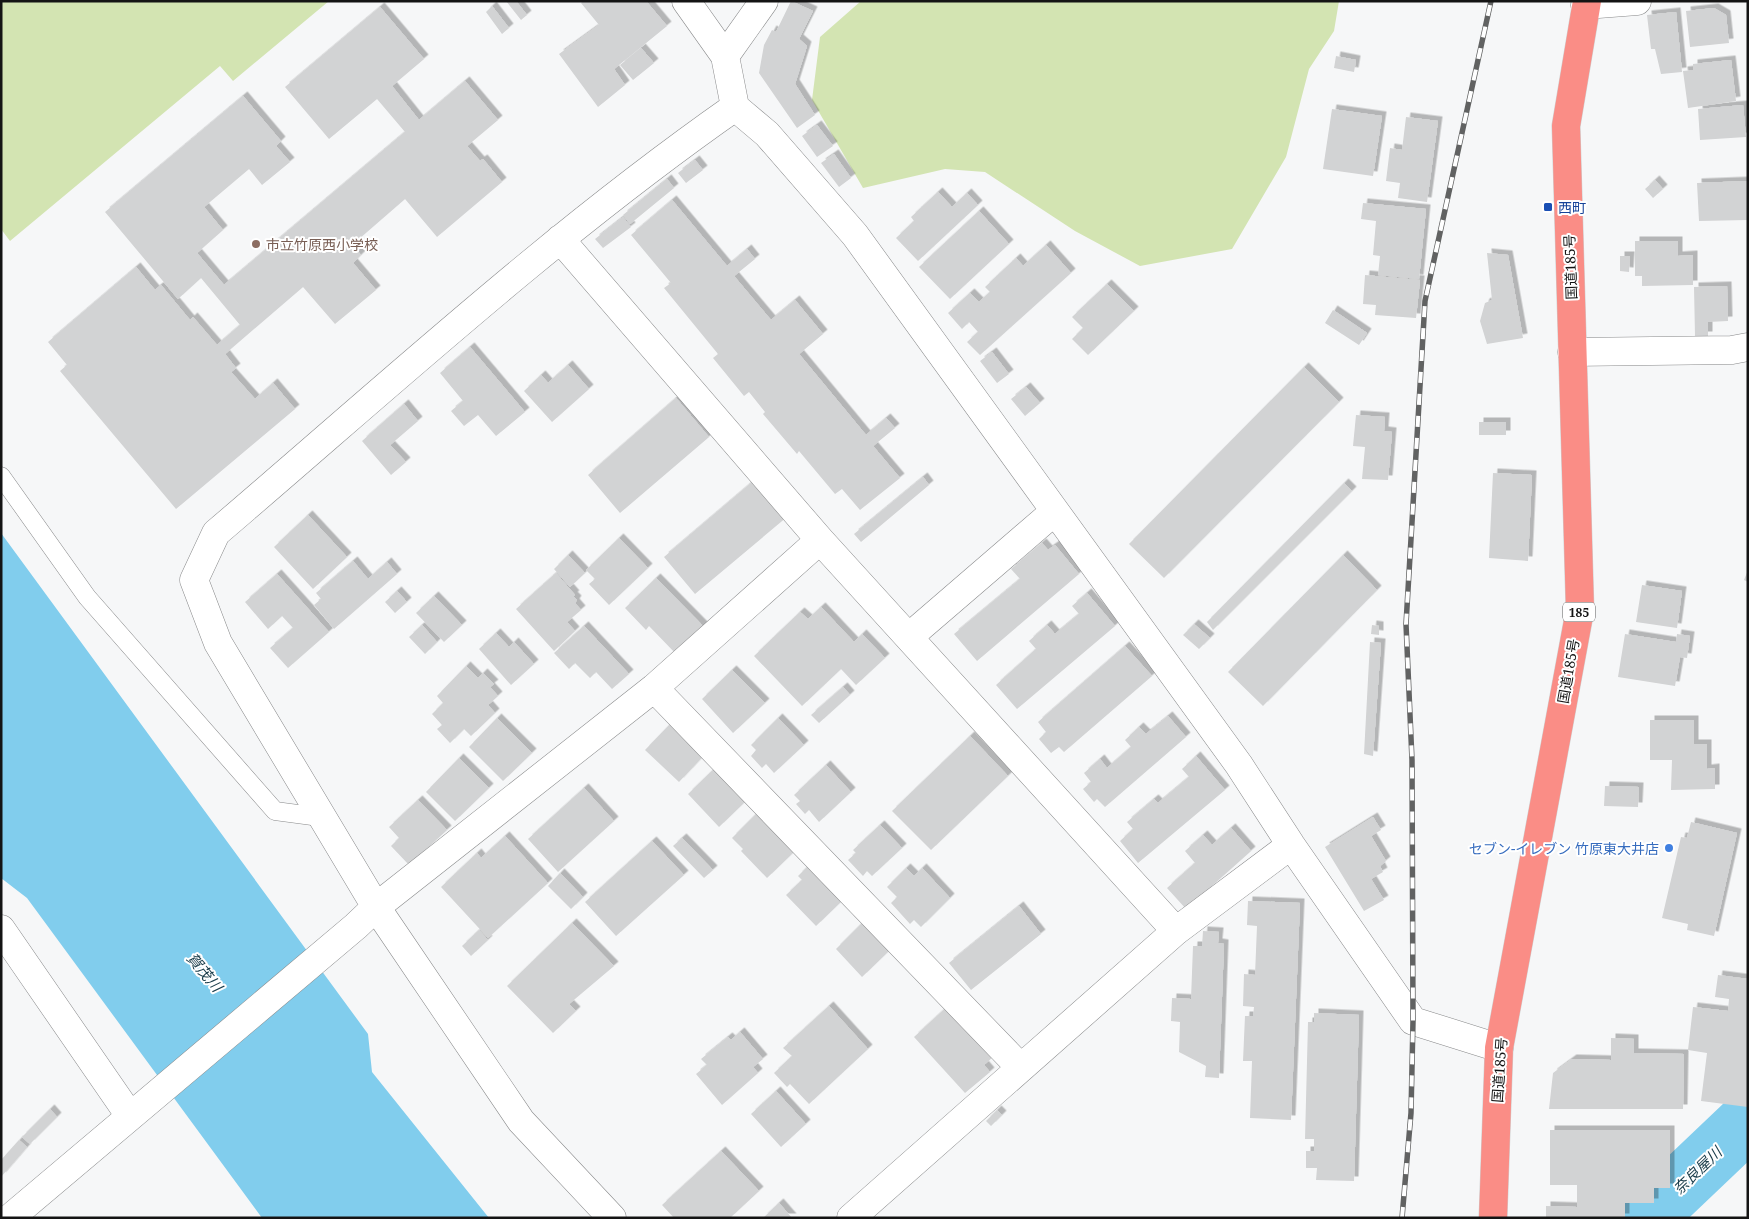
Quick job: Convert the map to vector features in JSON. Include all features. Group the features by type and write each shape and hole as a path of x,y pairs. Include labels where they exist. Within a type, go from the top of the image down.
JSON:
{"highway":[{"name":"国道185号","path":"1493,1218 1499,1048 1580,610 1566,126 1586,3"}],"street":[{"path":"686,1 725,56 735,107 767,134 855,236 1238,765 1291,845 1413,1020 1499,1048"},
{"path":"725,56 764,1"},
{"path":"1586,3 1637,1"},
{"path":"612,1218 521,1121 376,907 320,817 218,643 194,580 216,533 560,239 667,155 735,107"},
{"path":"560,239 820,540 910,636 1176,931"},
{"path":"1572,352 1732,350 1748,347"},
{"path":"910,636 1054,512"},
{"path":"10,1218 356,926 376,907 654,688 820,540"},
{"path":"654,688 1020,1067"},
{"path":"851,1218 1176,931 1291,845"},
{"path":"1,929 140,1109"}],"lane":[{"path":"1,476 87,597 275,811 320,817"}],"green space":[{"path":"1,1 329,1 233,81 220,66 10,241 1,229"},
{"path":"861,1 1339,1 1334,31 1309,69 1286,157 1232,249 1140,266 1075,231 985,172 945,169 863,188 812,100 820,37"}],"water":[{"name":"賀茂川","path":"1,533 368,1034 372,1072 489,1218 262,1218 27,898 1,878"}],"building":[{"path":"506,1 516,1 527,15 521,20"},
{"path":"583,1 646,1 667,26 614,69 625,85 598,107 559,54 599,25 581,3"},
{"path":"791,1 813,11 799,39 807,46 795,84 815,115 797,128 759,73 764,45 772,30 776,32"},
{"path":"492,6 509,28 502,34 486,12"},
{"path":"380,7 424,59 392,86 419,120 465,81 498,120 467,146 480,161 483,159 502,182 437,237 405,199 352,245 361,255 353,263 376,290 335,324 303,287 225,354 236,368 231,372 255,399 273,383 295,409 176,509 60,371 67,365 48,342 136,267 155,290 161,285 190,320 193,317 217,345 240,325 201,278 178,299 105,212 243,96 281,141 276,146 290,162 262,185 249,169 204,207 223,230 197,253 224,285 405,132 377,99 329,139 285,87"},
{"path":"1714,8 1726,15 1729,43 1690,47 1686,11"},
{"path":"1676,12 1682,72 1661,74 1655,49 1651,49 1647,15"},
{"path":"641,48 654,63 633,80 620,65"},
{"path":"1336,56 1356,60 1354,72 1334,68"},
{"path":"1731,60 1736,101 1688,108 1683,71 1693,70 1693,64"},
{"path":"1743,105 1746,137 1700,140 1698,109"},
{"path":"1332,109 1382,116 1373,176 1323,169"},
{"path":"1406,117 1438,121 1427,202 1398,198 1400,183 1386,181 1390,148 1402,150"},
{"path":"817,125 833,146 817,157 802,136"},
{"path":"834,154 851,178 839,187 821,163"},
{"path":"695,160 703,170 686,183 678,173"},
{"path":"667,179 674,188 630,224 623,215"},
{"path":"1655,180 1663,189 1653,198 1645,189"},
{"path":"1748,181 1748,220 1699,221 1697,183"},
{"path":"938,192 952,207 967,193 978,205 918,261 896,238 914,221 911,217"},
{"path":"672,200 727,266 747,249 755,259 734,276 771,320 795,300 823,334 799,354 866,435 886,418 895,428 873,446 900,478 860,510 842,489 835,494 799,451 797,454 763,414 765,412 749,392 744,396 713,358 718,354 664,288 671,283 631,235"},
{"path":"1363,203 1426,209 1419,279 1378,275 1380,256 1373,255 1376,221 1361,219"},
{"path":"979,211 1009,244 950,299 919,267"},
{"path":"623,217 631,227 603,248 595,239"},
{"path":"1635,241 1678,241 1678,256 1693,255 1693,285 1642,286 1642,276 1635,276"},
{"path":"1046,245 1071,273 980,355 967,342 978,332 969,322 962,329 948,313 970,293 979,302 990,292 985,287 1016,258 1023,266"},
{"path":"1487,253 1508,255 1523,338 1487,344 1480,321 1485,303 1492,300"},
{"path":"1620,256 1630,256 1629,272 1620,271"},
{"path":"1365,275 1420,280 1416,318 1375,315 1376,305 1363,304"},
{"path":"1107,284 1134,311 1088,355 1072,339 1083,328 1072,317"},
{"path":"1727,286 1728,321 1708,322 1708,336 1695,336 1694,287"},
{"path":"1333,310 1367,333 1359,345 1325,323"},
{"path":"470,347 525,412 496,436 478,415 464,426 451,411 463,401 440,373"},
{"path":"992,352 1009,374 997,383 980,361"},
{"path":"568,365 589,389 552,422 524,391 541,375 548,383"},
{"path":"1304,367 1339,402 1164,578 1129,544"},
{"path":"1026,387 1040,403 1025,416 1011,399"},
{"path":"676,398 709,437 620,513 588,475"},
{"path":"404,404 418,421 390,445 406,462 391,475 362,441"},
{"path":"1356,415 1385,417 1384,431 1392,432 1388,480 1362,479 1365,447 1353,446"},
{"path":"1479,422 1506,422 1506,435 1479,435"},
{"path":"1493,473 1532,475 1528,561 1489,558"},
{"path":"923,477 929,485 861,542 854,534"},
{"path":"757,478 788,516 695,594 664,557"},
{"path":"1344,483 1352,491 1213,630 1207,622"},
{"path":"308,515 347,557 313,589 274,547"},
{"path":"619,538 648,568 609,605 589,584 595,579 586,570"},
{"path":"1042,543 1048,550 1055,545 1079,574 977,661 954,634 1020,579 1011,569"},
{"path":"568,555 585,573 570,587 554,569"},
{"path":"1343,555 1377,590 1263,706 1228,672"},
{"path":"353,561 368,579 387,562 397,574 334,629 314,605 321,599 316,593"},
{"path":"1748,570 1748,582 1744,580"},
{"path":"556,573 575,595 573,596 577,600 575,603 581,610 567,622 575,631 554,651 516,609"},
{"path":"277,574 329,632 288,668 270,648 293,628 282,616 268,629 245,602"},
{"path":"656,578 705,628 677,655 649,626 646,630 625,608"},
{"path":"1642,585 1682,591 1677,628 1636,622"},
{"path":"397,591 407,602 395,613 385,602"},
{"path":"1087,593 1115,626 1017,709 996,685 1036,649 1029,641 1047,625 1055,634 1079,614 1072,606"},
{"path":"434,596 462,625 444,642 416,613"},
{"path":"821,607 854,642 862,634 885,658 856,685 841,669 802,706 754,656 800,612 808,619"},
{"path":"1194,624 1210,638 1199,649 1183,635"},
{"path":"422,625 437,642 425,654 409,637"},
{"path":"1372,625 1379,626 1379,635 1371,634"},
{"path":"584,626 629,674 612,689 596,672 590,678 575,663 569,669 554,653"},
{"path":"496,633 509,647 514,642 534,664 511,685 479,649"},
{"path":"1625,634 1676,642 1677,634 1690,636 1687,658 1680,657 1675,686 1618,677"},
{"path":"1370,642 1381,643 1373,756 1364,754"},
{"path":"1125,646 1152,676 1064,752 1059,747 1051,753 1039,739 1046,732 1038,722"},
{"path":"466,666 478,678 483,673 494,684 490,687 498,696 488,705 495,713 471,736 464,729 450,743 437,729 442,725 432,714 443,703 437,696"},
{"path":"732,670 765,703 733,733 702,699"},
{"path":"843,687 850,695 819,723 811,715"},
{"path":"1168,716 1186,737 1105,807 1097,799 1094,802 1083,789 1091,782 1084,773 1100,759 1107,768 1131,747 1125,740 1139,727 1146,734"},
{"path":"497,718 532,753 503,781 469,747"},
{"path":"778,718 804,745 774,773 766,764 762,768 751,756 756,750 751,745"},
{"path":"1650,720 1694,720 1694,744 1707,744 1707,769 1715,768 1715,789 1671,790 1672,760 1650,760"},
{"path":"673,721 709,750 679,782 645,750"},
{"path":"970,736 1008,776 931,850 892,811"},
{"path":"1196,756 1225,790 1138,863 1120,841 1133,829 1127,822 1154,799 1158,803 1189,777 1182,769"},
{"path":"459,758 489,788 455,821 426,792"},
{"path":"826,765 851,792 819,822 809,810 805,814 796,804 800,801 794,795"},
{"path":"717,766 748,799 719,827 688,794"},
{"path":"1605,786 1639,787 1638,807 1604,806"},
{"path":"584,788 614,821 558,872 528,839"},
{"path":"418,800 447,830 409,865 391,846 399,838 389,827"},
{"path":"759,811 796,850 767,878 741,851 743,849 732,838"},
{"path":"1373,817 1381,830 1371,836 1386,861 1380,866 1383,872 1371,879 1384,900 1364,911 1325,847"},
{"path":"1691,822 1737,833 1714,936 1687,930 1688,924 1662,918 1681,837 1687,838"},
{"path":"880,825 902,848 872,876 867,871 863,876 848,860 856,853 853,850"},
{"path":"1231,828 1251,851 1186,909 1167,888 1195,863 1185,851 1203,835 1212,845"},
{"path":"505,836 548,883 488,938 441,887 477,853 481,858"},
{"path":"682,838 713,870 704,878 673,846"},
{"path":"652,841 684,875 616,936 585,902"},
{"path":"812,862 846,897 816,926 786,895 802,880 798,876"},
{"path":"906,868 914,876 922,868 950,898 921,927 914,920 910,924 891,903 897,897 887,887"},
{"path":"560,873 583,897 571,909 548,886"},
{"path":"1248,901 1300,903 1291,1120 1250,1118 1252,1061 1243,1061 1245,1016 1253,1016 1254,1007 1243,1006 1244,974 1255,975 1257,926 1247,925"},
{"path":"1019,906 1041,934 971,990 949,963"},
{"path":"863,922 891,949 862,977 836,949"},
{"path":"572,923 614,966 569,1004 576,1011 553,1033 507,986"},
{"path":"479,930 488,940 471,956 462,946"},
{"path":"1203,931 1219,932 1218,943 1224,944 1219,1078 1205,1077 1206,1066 1179,1052 1180,1022 1171,1021 1172,998 1191,999 1193,946 1202,946"},
{"path":"1718,975 1748,979 1748,1107 1701,1101 1707,1053 1688,1050 1693,1007 1728,1011 1729,999 1715,997"},
{"path":"949,1005 996,1054 984,1065 990,1072 965,1093 914,1037"},
{"path":"829,1006 868,1049 809,1104 790,1084 787,1087 774,1073 792,1056 783,1048"},
{"path":"1314,1013 1359,1015 1354,1181 1316,1180 1317,1168 1306,1168 1306,1151 1314,1151 1314,1139 1305,1139 1308,1022 1314,1022"},
{"path":"740,1032 763,1059 753,1067 758,1073 722,1105 696,1074 707,1065 701,1059 728,1037 731,1040"},
{"path":"1611,1038 1634,1039 1634,1053 1684,1054 1683,1109 1549,1109 1553,1073 1572,1059 1611,1060"},
{"path":"776,1091 806,1124 781,1147 751,1114"},
{"path":"50,1109 57,1117 30,1144 22,1137"},
{"path":"997,1110 1002,1115 991,1126 986,1121"},
{"path":"1550,1130 1670,1130 1670,1188 1654,1188 1654,1203 1625,1203 1625,1218 1546,1218 1546,1206 1577,1207 1577,1185 1550,1185"},
{"path":"19,1140 27,1147 1,1177 1,1160"},
{"path":"721,1151 759,1191 730,1218 674,1218 662,1205"},
{"path":"779,1203 792,1218 763,1218"}],"waterway":[{"name":"奈良屋川","path":"1646,1218 1748,1121"}],"railway":[{"path":"1402,1218 1411,1113 1413,1021 1412,760 1406,624 1425,301 1491,1"}],"place":[{"name":"西町","path":"1548,207"},
{"name":"市立竹原西小学校","path":"256,244"},
{"name":"セブン-イレブン 竹原東大井店","path":"1669,848"}]}
